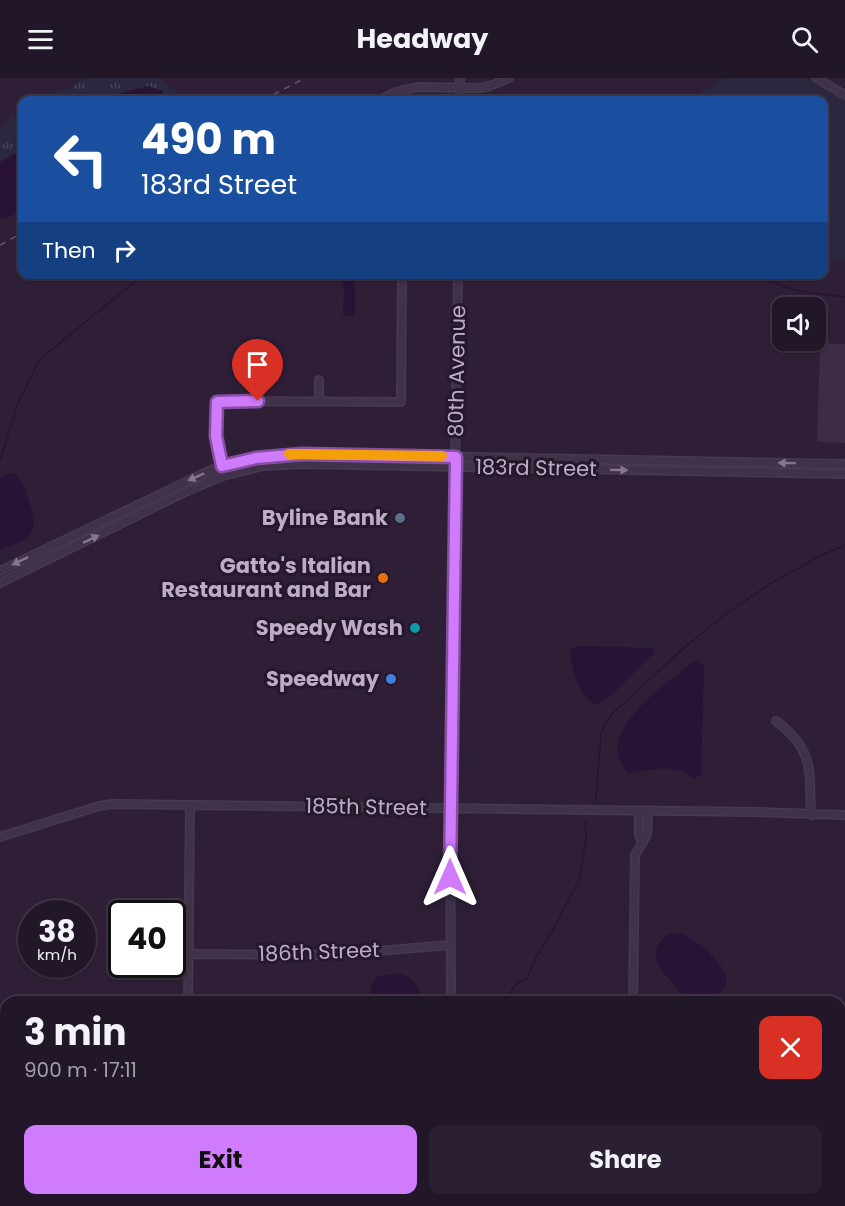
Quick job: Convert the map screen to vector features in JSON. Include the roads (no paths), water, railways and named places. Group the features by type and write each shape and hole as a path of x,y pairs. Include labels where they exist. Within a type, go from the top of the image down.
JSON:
{"street":[{"path":"460,78 460,96"},
{"path":"389,96 417,87 490,86 509,78"},
{"path":"816,78 845,95"},
{"path":"403,90 404,96"},
{"path":"223,476 216,436 217,402 401,402 402,279"},
{"name":"80th Avenue","path":"451,996 450,809 458,279"},
{"path":"319,380 319,401"},
{"name":"183rd Street","path":"0,571 182,483 222,466 256,458 302,454 845,464"},
{"name":"183rd Street","path":"0,583 183,493 223,476 263,466 301,464 845,474"},
{"path":"776,722 789,731 808,758 811,815"},
{"name":"185th Street","path":"0,837 104,804 845,815"},
{"path":"188,996 190,805"},
{"path":"639,812 639,835 642,844"},
{"path":"633,996 635,855 647,835 648,812"},
{"name":"186th Street","path":"188,954 329,955 450,945"}],"waterway":[{"path":"0,460 18,403 39,360 138,279"},
{"path":"765,279 810,293 845,297"},
{"path":"596,800 601,734 604,725 614,712 685,647 722,617 768,585 845,545"},
{"path":"508,996 516,984 527,978 536,957 580,878 586,838 585,822"}],"railway":[{"path":"271,96 305,78"},
{"path":"0,245 18,235"}],"place":[{"name":"Byline Bank","path":"400,518"},
{"name":"Gatto's Italian Restaurant and Bar","path":"383,578"},
{"name":"Speedy Wash","path":"415,628"},
{"name":"Speedway","path":"391,679"}]}
